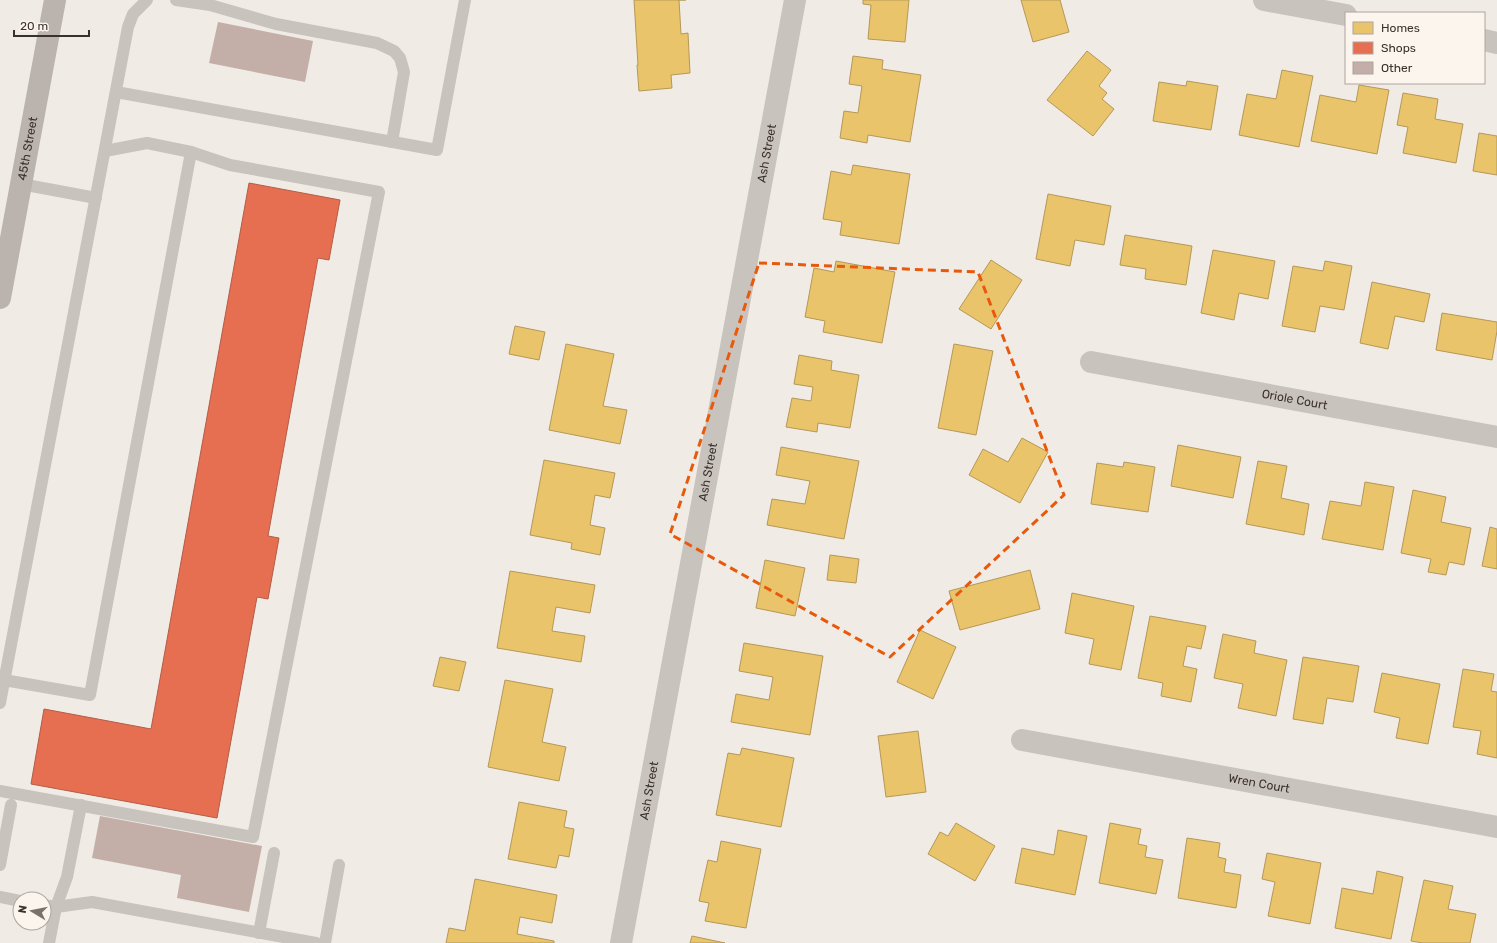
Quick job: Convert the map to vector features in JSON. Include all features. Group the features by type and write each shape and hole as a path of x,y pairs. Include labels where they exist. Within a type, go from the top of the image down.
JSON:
{"main road":[{"name":"45th Street","path":"0,298 55,0"}],"street":[{"name":"Ash Street","path":"621,943 794,0"},
{"path":"1264,0 1345,15"},
{"path":"1485,40 1497,43"},
{"name":"Oriole Court","path":"1091,362 1497,437"},
{"name":"Wren Court","path":"1022,740 1497,827"}],"lane":[{"path":"0,703 128,27 133,14 147,0"},
{"path":"176,0 210,6 276,24 377,43 394,51 400,58 404,72 392,142"},
{"path":"116,92 437,150 465,0"},
{"path":"0,791 253,837 379,192 230,164 191,152 147,143 105,151"},
{"path":"4,680 90,695 191,152"},
{"path":"21,184 96,198"},
{"path":"0,865 11,804"},
{"path":"52,903 67,877 81,805"},
{"path":"259,933 274,853"},
{"path":"325,943 339,865"},
{"path":"0,897 12,899"},
{"path":"52,906 92,902 316,943"},
{"path":"49,931 49,943"}],"highlighted area":[{"path":"759,263 978,272 1064,495 890,657 670,534"}],"building: Homes":[{"path":"634,0 679,0 681,34 688,33 690,73 671,75 672,88 639,91"},
{"path":"863,0 909,0 905,42 868,39 871,5 863,4"},
{"path":"1021,0 1060,0 1069,32 1033,42"},
{"path":"1087,51 1111,70 1099,86 1107,93 1102,99 1114,109 1093,136 1047,100"},
{"path":"853,56 883,60 882,69 921,75 910,142 868,135 867,143 840,138 844,111 858,113 862,86 849,84"},
{"path":"1282,70 1313,76 1299,147 1239,135 1247,94 1276,99"},
{"path":"1187,81 1218,86 1211,130 1153,121 1159,82 1186,86"},
{"path":"1359,85 1389,90 1377,154 1311,141 1320,95 1356,102"},
{"path":"1403,93 1438,99 1435,119 1463,124 1456,163 1403,153 1408,127 1397,125"},
{"path":"1479,133 1497,136 1497,175 1473,171"},
{"path":"853,165 910,174 899,244 840,235 842,222 823,219 831,171 851,175"},
{"path":"1048,194 1111,206 1104,245 1075,240 1070,266 1036,259"},
{"path":"1125,235 1192,246 1186,285 1145,279 1146,269 1120,265"},
{"path":"1213,250 1275,261 1268,299 1239,293 1234,320 1201,313"},
{"path":"991,260 1022,280 991,329 959,309"},
{"path":"836,261 895,272 882,343 823,332 825,321 805,317 814,268 834,272"},
{"path":"1325,261 1352,266 1344,310 1320,306 1315,332 1282,326 1293,266 1323,271"},
{"path":"1372,282 1430,294 1424,322 1395,316 1388,349 1360,343"},
{"path":"1442,313 1497,322 1492,360 1436,350"},
{"path":"515,326 545,332 539,360 509,354"},
{"path":"566,344 614,354 603,406 627,410 620,444 549,430"},
{"path":"954,344 993,351 976,435 938,428"},
{"path":"799,355 832,361 831,370 859,375 850,428 818,423 817,432 786,427 792,398 811,401 813,387 794,384"},
{"path":"1022,438 1048,452 1020,503 969,475 983,449 1008,462"},
{"path":"1178,445 1241,457 1233,498 1171,486"},
{"path":"781,447 859,461 844,539 767,525 772,499 805,504 810,481 776,475"},
{"path":"544,460 615,473 610,498 595,495 590,525 605,528 600,555 571,549 572,543 530,535"},
{"path":"1258,461 1287,466 1281,498 1309,504 1304,535 1246,524"},
{"path":"1124,462 1155,467 1148,512 1091,504 1097,463 1123,467"},
{"path":"1365,482 1394,487 1383,550 1322,539 1330,501 1361,506"},
{"path":"1413,490 1446,497 1441,522 1471,528 1464,565 1449,562 1446,575 1428,572 1431,559 1401,553"},
{"path":"1490,527 1497,529 1497,569 1482,566"},
{"path":"830,555 859,559 856,583 827,580"},
{"path":"765,560 805,568 795,616 756,608"},
{"path":"1030,570 1040,609 960,630 949,591"},
{"path":"510,571 595,585 590,613 556,607 552,631 585,636 581,662 497,648"},
{"path":"1072,593 1134,606 1121,670 1089,664 1094,639 1065,633"},
{"path":"1150,616 1206,626 1201,649 1187,646 1183,666 1197,669 1191,702 1161,696 1163,683 1138,678"},
{"path":"920,630 956,647 933,699 897,682"},
{"path":"1223,634 1256,641 1254,653 1287,660 1276,716 1238,708 1243,684 1214,678"},
{"path":"744,643 823,656 810,735 731,722 736,694 769,700 773,677 739,671"},
{"path":"440,657 466,662 459,691 433,686"},
{"path":"1303,657 1359,666 1353,702 1327,698 1323,724 1293,719"},
{"path":"1463,669 1494,674 1491,691 1497,692 1497,758 1477,754 1481,731 1453,727"},
{"path":"1382,673 1440,684 1428,744 1396,738 1400,718 1374,712"},
{"path":"505,680 553,689 542,742 566,747 559,781 488,767"},
{"path":"918,731 926,792 886,797 878,736"},
{"path":"742,748 794,758 781,827 716,815 728,753 740,755"},
{"path":"519,802 567,811 564,827 574,829 569,857 559,855 556,868 508,859"},
{"path":"956,823 995,846 975,881 928,854 940,832 948,836"},
{"path":"1110,823 1141,829 1138,844 1147,846 1145,857 1163,860 1156,894 1099,883"},
{"path":"1058,830 1087,836 1075,895 1015,883 1022,848 1054,855"},
{"path":"1187,838 1220,843 1218,857 1226,859 1224,872 1241,875 1236,908 1178,898"},
{"path":"721,841 761,849 746,928 705,921 709,903 699,901 708,860 717,862"},
{"path":"1267,853 1321,863 1310,924 1268,916 1275,882 1262,879"},
{"path":"1377,871 1403,877 1391,939 1335,928 1342,888 1373,894"},
{"path":"475,879 557,895 552,923 520,917 517,934 554,941 554,943 446,943 449,928 465,931"},
{"path":"1424,880 1453,886 1448,909 1476,914 1470,943 1423,943 1411,941"},
{"path":"692,936 725,943 690,943"}],"building: Shops":[{"path":"249,183 340,200 329,260 318,258 268,536 279,538 268,599 257,597 217,818 31,784 44,709 151,729"}],"building: Other":[{"path":"218,22 313,41 305,82 209,63"},
{"path":"100,816 262,846 249,912 177,898 181,875 92,858"}]}
